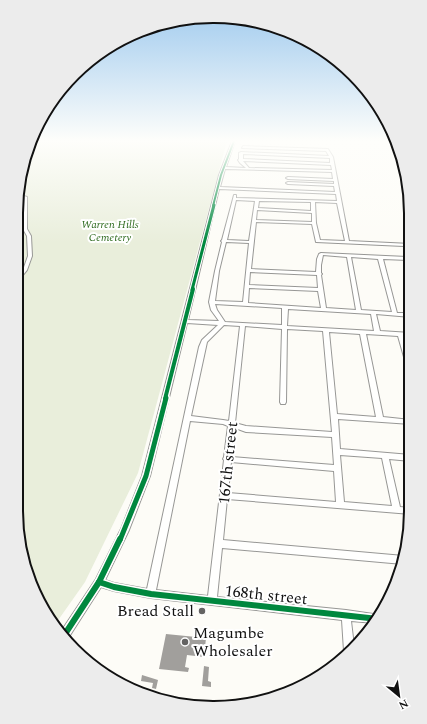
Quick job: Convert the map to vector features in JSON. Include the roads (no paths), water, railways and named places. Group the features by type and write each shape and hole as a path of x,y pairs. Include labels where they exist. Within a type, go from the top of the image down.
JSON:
{"street":[{"path":"67,632 99,582 125,530 149,468 184,321 221,175"},
{"path":"288,175 288,191"},
{"path":"335,175 347,242"},
{"path":"288,178 336,180"},
{"path":"288,183 336,185"},
{"path":"218,188 338,193"},
{"path":"223,323 214,310 212,302 213,289 234,198 240,190"},
{"path":"23,272 30,256 29,236 25,224 25,198"},
{"path":"234,198 339,202"},
{"path":"245,304 257,200"},
{"path":"313,201 314,223 318,241 404,245"},
{"path":"256,210 314,212"},
{"path":"254,221 314,223"},
{"path":"223,241 251,242"},
{"path":"324,309 320,274 321,254 404,260"},
{"path":"348,256 359,311"},
{"path":"380,258 395,314"},
{"path":"248,270 320,274"},
{"path":"246,286 321,290"},
{"path":"212,302 404,314"},
{"path":"283,402 285,307"},
{"path":"373,312 377,332"},
{"path":"184,321 404,334"},
{"path":"151,594 202,347 206,339 223,323"},
{"name":"167th street","path":"212,601 220,544 227,459 243,324"},
{"path":"326,329 337,452 340,505"},
{"path":"363,332 380,419"},
{"path":"400,334 404,347"},
{"path":"334,416 404,421"},
{"path":"187,418 218,421 246,429 335,434"},
{"path":"337,452 404,457"},
{"path":"385,456 398,510"},
{"path":"227,459 338,468"},
{"path":"224,496 404,511"},
{"path":"220,544 398,560"},
{"name":"168th street","path":"99,582 114,587 151,594 370,618"},
{"path":"346,616 348,645"}],"place":[{"name":"Bread Stall","path":"202,611"},
{"name":"Magumbe Wholesaler","path":"185,642"}],"park label":[{"name":"Warren Hills Cemetery","path":"110,230"}]}
